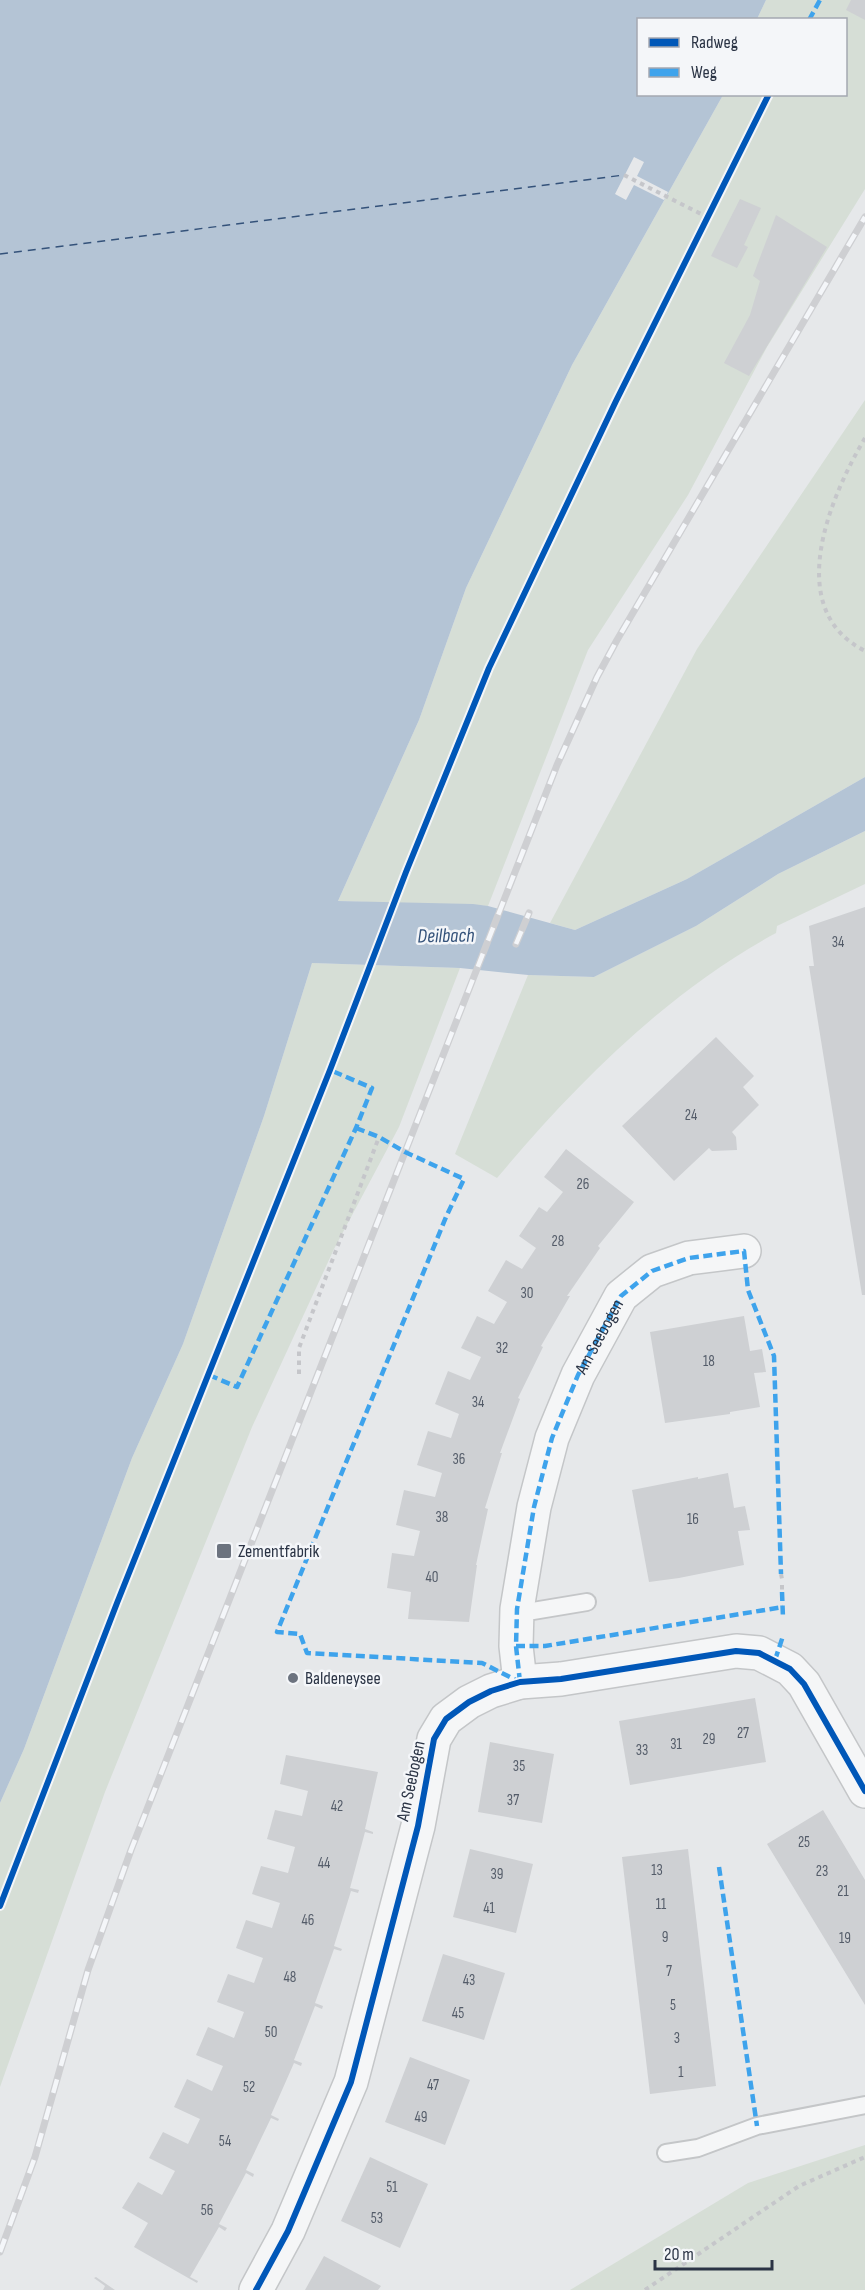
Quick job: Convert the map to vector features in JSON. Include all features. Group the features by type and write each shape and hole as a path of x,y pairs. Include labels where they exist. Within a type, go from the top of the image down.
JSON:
{"street":[{"name":"Am Seebogen","path":"520,1682 516,1646 517,1609 534,1507 552,1438 578,1375 621,1296 652,1271 689,1258 744,1251"},
{"name":"Am Seebogen","path":"256,2290 288,2231 351,2082 418,1826 434,1739 447,1719 469,1702 491,1691 520,1682 561,1679 736,1651 759,1653 790,1669 804,1684 865,1791"}],"lane":[{"path":"517,1609 533,1611 587,1602"},
{"path":"666,2153 698,2148 757,2126 865,2105"}],"path":[{"path":"624,175 707,218"},
{"path":"865,438 844,478 830,512 820,552 823,601 830,618 848,640 865,651"},
{"path":"299,1374 298,1348 379,1137"},
{"path":"782,1586 783,1592"},
{"path":"645,2290 799,2186 865,2157"}],"shaded area":[{"path":"766,0 865,0 865,189 767,347 688,495 588,650 488,906 338,901 419,720 466,588 572,365 722,96 847,96 847,18 757,18"},
{"path":"865,400 865,777 687,879 575,930 550,923 697,649"},
{"path":"865,831 865,884 777,926 776,933 736,956 661,1011 591,1075 497,1178 455,1154 528,975 594,977 696,926 778,874"},
{"path":"312,963 460,968 399,1127 334,1249 252,1427 105,1792 0,2087 0,1803 24,1749 132,1458 183,1344 264,1116"},
{"path":"865,2145 865,2290 570,2290 748,2183"}],"water":[{"name":"Deilbach","path":"0,0 766,0 757,18 637,18 637,96 722,96 572,365 466,588 419,720 338,901 473,904 575,930 687,879 865,777 865,831 778,874 696,926 594,977 528,975 460,968 312,963 264,1116 183,1344 132,1458 24,1749 0,1803"}],"pier":[{"path":"634,157 644,162 637,176 668,192 664,200 634,185 626,200 615,194"}],"building":[{"path":"851,0 865,0 865,20 846,10"},
{"path":"740,199 761,208 744,245 748,247 737,268 711,256"},
{"path":"776,215 827,247 749,376 724,363 750,315 760,281 753,276"},
{"path":"865,907 865,1295 862,1295 809,966 814,966 809,926"},
{"path":"716,1037 754,1076 743,1087 759,1105 732,1132 736,1137 737,1150 712,1151 709,1148 674,1181 622,1126"},
{"path":"566,1149 634,1202 598,1246 600,1248 567,1296 570,1296 541,1346 543,1347 518,1398 520,1399 500,1453 502,1453 485,1508 488,1509 476,1565 469,1622 408,1619 411,1592 387,1588 392,1553 414,1556 420,1531 396,1525 404,1490 435,1497 442,1473 417,1465 428,1431 451,1438 459,1414 435,1404 448,1371 470,1380 481,1357 461,1348 477,1316 494,1324 507,1302 488,1291 506,1260 522,1269 536,1248 519,1236 539,1207 547,1212 563,1192 544,1177"},
{"path":"744,1316 750,1351 762,1349 766,1372 754,1373 760,1407 730,1412 730,1414 665,1423 650,1332"},
{"path":"728,1473 734,1508 745,1506 750,1530 738,1531 744,1565 649,1582 632,1490"},
{"path":"755,1698 766,1762 630,1785 619,1721"},
{"path":"490,1742 554,1754 542,1823 478,1812"},
{"path":"286,1755 378,1772 365,1829 373,1834 365,1832 350,1888 359,1890 358,1893 351,1891 334,1946 342,1949 341,1951 334,1949 315,2003 323,2006 322,2009 315,2006 294,2060 302,2063 301,2066 294,2063 271,2115 279,2119 278,2121 271,2118 246,2170 254,2174 253,2177 246,2173 219,2224 227,2228 225,2231 219,2227 190,2277 198,2281 197,2283 134,2247 148,2223 122,2208 138,2182 162,2195 175,2171 149,2158 163,2132 188,2144 200,2119 174,2107 187,2079 212,2091 223,2066 196,2055 208,2027 234,2038 244,2012 217,2002 228,1974 254,1983 263,1958 236,1948 246,1920 272,1928 280,1903 252,1894 261,1866 288,1873 295,1847 267,1839 275,1810 302,1816 308,1791 280,1784"},
{"path":"823,1810 865,1880 865,2005 767,1844"},
{"path":"470,1849 533,1864 516,1933 453,1917"},
{"path":"688,1849 716,2086 650,2094 622,1857"},
{"path":"443,1954 505,1973 484,2040 422,2021"},
{"path":"410,2057 470,2080 445,2145 385,2122"},
{"path":"370,2157 428,2184 400,2248 341,2221"},
{"path":"324,2256 381,2286 378,2290 305,2290"},
{"path":"96,2277 115,2290 103,2290 105,2286 94,2278"}],"ferry route":[{"path":"0,254 624,175"}],"railway":[{"path":"0,2252 35,2157 88,1970 131,1850 557,765 597,677 617,640 865,217"},
{"path":"516,944 529,913"}],"marked path":[{"path":"810,18 820,0"},
{"path":"209,1375 237,1387 356,1128 372,1088 330,1070"},
{"path":"356,1128 464,1179 446,1217 277,1632 300,1634 307,1653 482,1663 520,1682"},
{"path":"520,1682 516,1646 517,1609 534,1507 552,1438 578,1375 621,1296 652,1271 689,1258 744,1251 748,1290 774,1356 781,1574"},
{"path":"782,1592 783,1618"},
{"path":"516,1646 545,1646 783,1607"},
{"path":"775,1660 783,1636"},
{"path":"719,1867 757,2126"}],"cycle path":[{"path":"0,1906 117,1603 489,668 616,401 768,96"},
{"path":"256,2290 288,2231 351,2082 418,1826 434,1739 446,1719 469,1702 491,1691 520,1682 561,1679 736,1651 759,1653 790,1669 804,1684 865,1791"}],"place":[{"name":"Zementfabrik","path":"224,1551"},
{"name":"Baldeneysee","path":"293,1678"}]}
